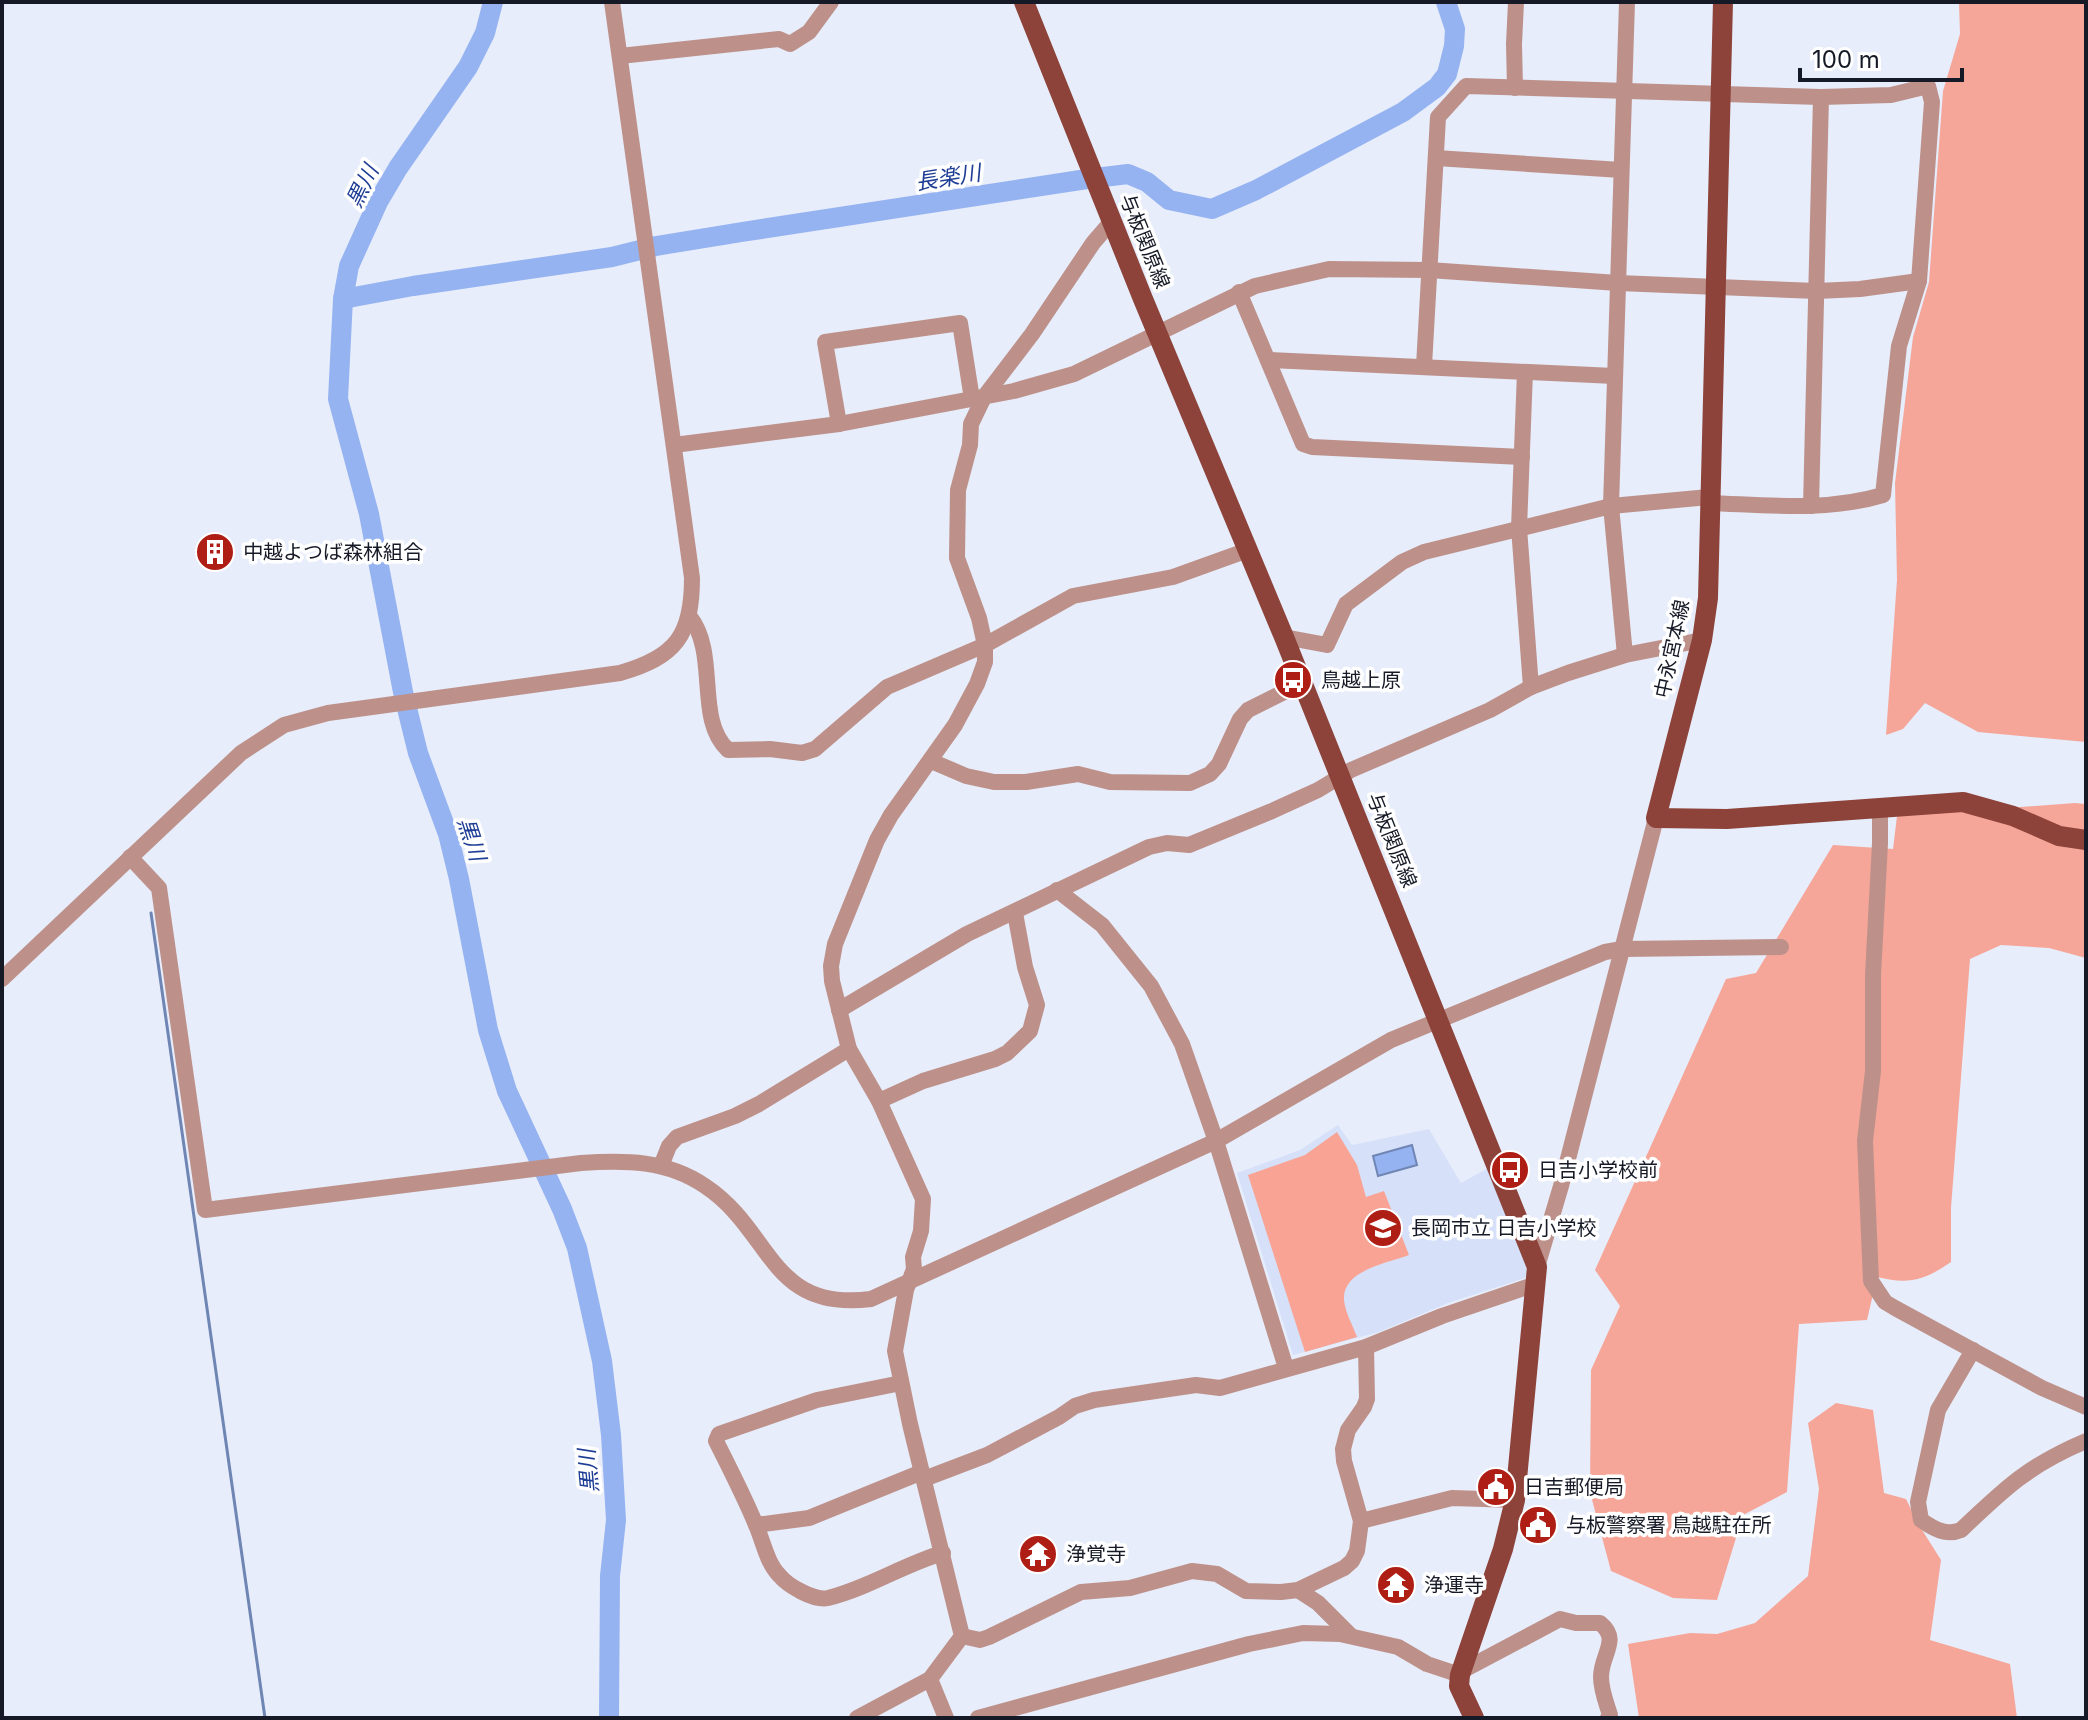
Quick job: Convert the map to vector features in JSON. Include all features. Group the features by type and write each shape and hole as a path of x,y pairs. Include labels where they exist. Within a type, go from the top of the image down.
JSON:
{"main road":[{"name":"与板関原線","path":"1024,2 1438,1019 1537,1276 1515,1500 1503,1549 1460,1673"},
{"name":"中永宮本線","path":"1656,818 1702,640 1708,598 1723,2"},
{"path":"1656,818 1727,819 1973,803 2059,836 2086,840"},
{"path":"1460,1673 1459,1686 1474,1718"}],"street":[{"path":"2,979 241,753 284,725 308,717 384,704 634,669 669,650 690,617 692,578 612,2"},
{"path":"620,56 779,39 790,44 809,32 831,2"},
{"path":"1515,88 1516,2"},
{"path":"1625,655 1611,506 1627,2"},
{"path":"1284,637 1327,645 1346,604 1402,562 1424,552 1611,506 1709,500 1811,506 1852,504 1883,495 1899,346 1919,281 1932,102 1928,86 1891,95 1821,97 1466,86 1438,117 1424,366"},
{"path":"1811,506 1821,97"},
{"path":"1436,158 1621,170"},
{"path":"857,1718 930,1679 962,1636 895,1351 908,1279 914,1269 913,1257 921,1231 923,1199 879,1101 849,1049 832,981 835,944 877,840 891,815 955,725 985,662 979,618 957,558 958,490 978,398 1040,322 1104,227 1112,221"},
{"path":"674,445 839,424 978,398 1074,374 1239,292 1279,279 1329,269 1429,270 1618,283 1817,291 1919,281"},
{"path":"1239,292 1303,444 1312,447 1522,457"},
{"path":"839,424 825,342 960,323 978,398"},
{"path":"1268,360 1614,376"},
{"path":"1525,372 1519,528 1531,687"},
{"path":"690,617 703,636 717,738 728,750 770,749 802,753 815,749 887,687 985,645 1073,596 1173,577 1248,550"},
{"path":"839,1010 967,934 1149,847 1167,843 1189,845 1245,823 1340,776 1490,710 1531,687 1625,655 1702,640"},
{"path":"931,761 966,776 994,782 1026,782 1078,774 1110,782 1190,783 1210,774 1219,764 1240,719 1248,710 1302,683"},
{"path":"1880,808 1873,975 1873,1071 1865,1141 1871,1281 1885,1302 2042,1388 2086,1407"},
{"path":"756,1525 809,1518 987,1455 1075,1406 1094,1400 1196,1385 1220,1388 1366,1347 1537,1276 1656,818"},
{"path":"130,857 159,888 205,1210 621,1160 661,1166 693,1178 724,1200 752,1232 779,1271 794,1285 811,1294 839,1301 871,1299 908,1279 1216,1141 1391,1040 1605,952 1622,949 1781,947"},
{"path":"1057,890 1102,925 1151,986 1182,1044 1216,1141 1286,1368"},
{"path":"879,1101 923,1081 995,1059 1007,1053 1030,1031 1037,1005 1025,967 1015,913"},
{"path":"661,1166 669,1146 677,1137 759,1104 849,1049"},
{"path":"962,1636 980,1640 989,1637 1081,1592 1130,1588 1192,1571 1217,1574 1253,1593 1298,1590 1344,1568 1357,1551 1361,1521 1343,1449 1348,1430 1367,1399 1366,1347"},
{"path":"1973,1350 1938,1410 1918,1502 1921,1520 1940,1531 1952,1533 1961,1530 2021,1474 2086,1441"},
{"path":"901,1383 817,1400 719,1434 716,1441 779,1575 807,1593 824,1599 943,1553"},
{"path":"1361,1521 1452,1498 1515,1500"},
{"path":"1298,1590 1318,1603 1352,1636"},
{"path":"978,1718 1249,1644 1303,1633 1352,1636 1398,1647 1427,1664 1460,1673 1560,1619 1600,1623 1609,1633 1612,1642 1601,1678 1610,1715 1608,1718"},
{"path":"930,1679 946,1718"}],"shaded area":[{"path":"1959,2 2086,2 2086,742 1978,732 1925,703 1903,729 1886,735 1897,580 1895,483 1913,337 1929,282 1943,91 1960,34"},
{"path":"2086,804 2086,958 2049,948 2001,945 1970,959 1951,1208 1951,1262 1933,1273 1908,1281 1877,1277 1867,1320 1799,1324 1787,1492 1743,1515 1717,1600 1673,1598 1611,1571 1590,1492 1591,1370 1620,1306 1595,1270 1726,979 1756,973 1833,845 1893,849 1897,816"},
{"name":"長岡市立 日吉小学校","path":"1338,1125 1352,1145 1429,1129 1461,1183 1490,1167 1529,1272 1525,1278 1448,1303 1379,1332 1293,1355 1237,1173 1300,1150"},
{"path":"1337,1132 1357,1165 1366,1197 1384,1191 1409,1255 1368,1269 1350,1281 1344,1300 1357,1337 1305,1352 1248,1175 1305,1155"},
{"path":"1836,1403 1873,1410 1884,1493 1906,1499 1941,1560 1930,1640 2010,1664 2017,1718 1639,1718 1628,1644 1690,1633 1717,1634 1755,1623 1808,1576 1819,1489 1808,1423"}],"water":[{"path":"1412,1145 1417,1165 1378,1176 1373,1156"}],"waterway":[{"name":"黒川","path":"493,2 485,33 468,67 398,168 378,202 349,266 343,299 338,399 369,514 403,692 418,753 448,834 459,879 488,1030 507,1091 577,1248 602,1361 611,1435 616,1520 610,1576 609,1718"},
{"name":"長楽川","path":"343,299 612,257 656,246 742,232 1128,174 1147,182 1169,200 1212,209 1256,190 1403,112 1437,87 1447,74 1454,46 1455,29 1446,2"},
{"path":"151,913 265,1718"}],"place":[{"name":"中越よつば森林組合","path":"215,552"},
{"name":"鳥越上原","path":"1293,680"},
{"name":"日吉小学校前","path":"1510,1170"},
{"name":"長岡市立 日吉小学校","path":"1383,1228"},
{"name":"日吉郵便局","path":"1496,1487"},
{"name":"与板警察署 鳥越駐在所","path":"1538,1525"},
{"name":"浄覚寺","path":"1038,1554"},
{"name":"浄運寺","path":"1396,1585"}]}
